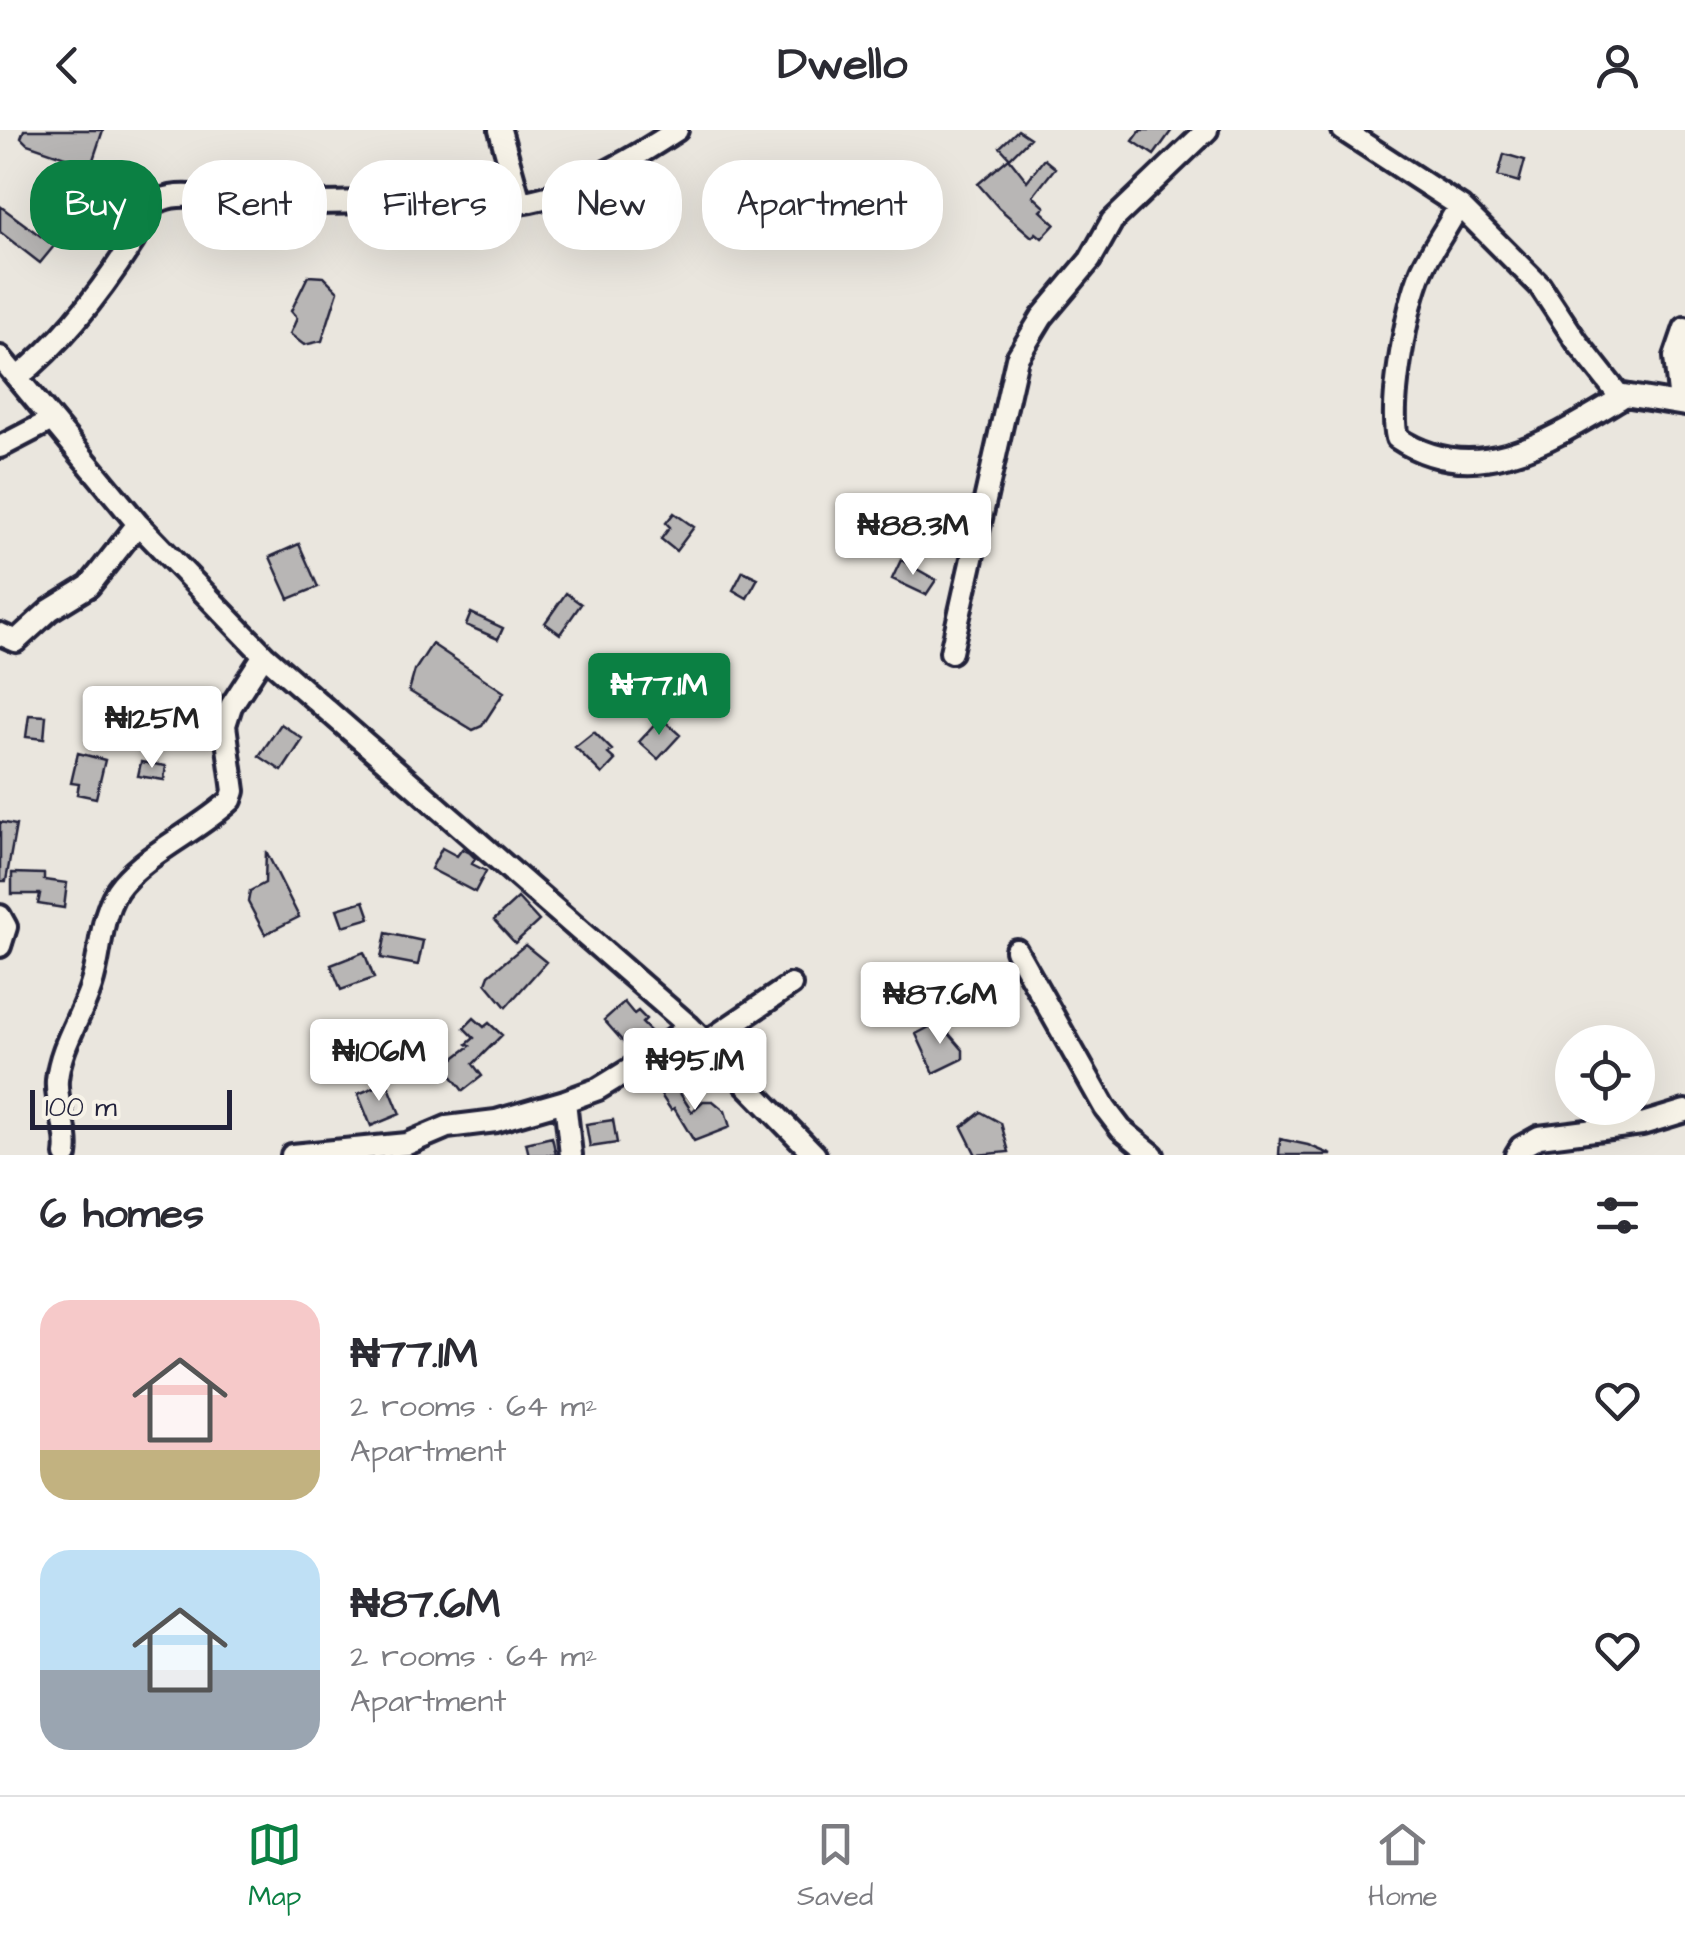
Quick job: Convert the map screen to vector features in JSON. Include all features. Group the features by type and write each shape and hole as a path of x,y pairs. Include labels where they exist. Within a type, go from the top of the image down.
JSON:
{"street":[{"path":"500,130 508,160"},
{"path":"522,202 554,195 616,167 677,130"},
{"path":"951,652 1017,358 1042,317 1090,260 1112,222 1207,130"},
{"path":"1343,130 1461,207 1540,286 1618,394 1682,404 1675,358 1685,328"},
{"path":"18,376 34,364 100,289 158,201 171,197 250,204 347,202"},
{"path":"1453,216 1422,269 1412,302 1396,402 1394,426 1398,438 1407,445 1452,460 1489,461 1540,443 1624,396"},
{"path":"0,357 138,524 264,655 689,1026 815,1155"},
{"path":"0,448 50,421"},
{"path":"0,634 16,640 50,610 89,586 138,524"},
{"path":"66,1155 57,1078 92,984 105,920 120,886 231,800 234,791 224,726 264,655"},
{"path":"0,916 6,927 0,946"},
{"path":"1016,950 1104,1108 1121,1130 1153,1155"},
{"path":"705,1043 791,985"},
{"path":"292,1155 407,1144 447,1127 496,1121 566,1101 598,1089 648,1059 689,1026"},
{"path":"566,1101 571,1155"},
{"path":"1516,1155 1521,1147 1538,1137 1642,1124 1685,1111"}],"building":[{"path":"24,130 103,130 93,160 74,160 27,144 21,138"},
{"path":"1018,130 1030,138 1010,158 1000,147"},
{"path":"1141,130 1172,130 1154,155 1133,141"},
{"path":"1504,154 1525,160 1519,182 1498,176"},
{"path":"1009,158 1027,181 1044,159 1055,168 1033,196 1055,224 1042,238 1036,233 1032,237 978,184"},
{"path":"0,206 30,228 30,250 51,250 40,263 0,232"},
{"path":"308,276 324,277 338,291 322,341 304,345 290,334 297,318 291,311"},
{"path":"674,513 694,527 676,551 661,539"},
{"path":"299,544 318,587 289,599 270,557"},
{"path":"901,560 936,580 926,595 892,579"},
{"path":"743,571 758,578 747,598 733,590"},
{"path":"566,593 581,604 560,634 545,623"},
{"path":"471,613 503,628 498,639 466,625"},
{"path":"432,644 504,692 482,726 473,730 409,691 415,670"},
{"path":"29,715 46,716 44,739 26,737"},
{"path":"661,718 680,735 658,759 639,742"},
{"path":"281,724 303,739 282,771 259,756"},
{"path":"594,732 612,750 608,754 615,760 602,774 575,747"},
{"path":"78,753 105,760 96,798 77,794 79,784 71,783"},
{"path":"141,762 166,766 164,780 138,776"},
{"path":"0,822 16,825 6,881 0,881"},
{"path":"442,848 457,856 462,849 470,853 475,858 472,864 486,871 475,892 431,869"},
{"path":"266,851 299,917 265,934 248,902 250,891 265,883"},
{"path":"12,873 44,874 44,880 67,883 64,908 38,904 40,894 12,894"},
{"path":"518,898 539,921 515,943 494,920"},
{"path":"364,901 370,918 343,926 337,909"},
{"path":"386,933 423,941 418,965 381,958"},
{"path":"525,945 546,962 506,1007 486,983 489,975"},
{"path":"364,952 374,978 341,990 331,965"},
{"path":"624,1002 634,1014 638,1011 646,1019 642,1023 650,1031 635,1044 630,1039 625,1044 604,1020"},
{"path":"474,1018 484,1027 489,1023 502,1035 473,1064 482,1076 463,1091 444,1066 470,1046 467,1044 474,1038 464,1028"},
{"path":"939,1022 963,1050 963,1059 934,1073 916,1034"},
{"path":"383,1026 389,1044 400,1040 405,1052 383,1061 370,1030"},
{"path":"671,1079 692,1112 703,1101 713,1101 725,1111 730,1127 694,1141 657,1089"},
{"path":"387,1082 400,1114 371,1126 358,1094"},
{"path":"981,1112 1001,1123 1009,1152 976,1155 962,1127"},
{"path":"613,1120 617,1143 590,1147 586,1124"},
{"path":"552,1137 556,1155 529,1155 526,1143"},
{"path":"1280,1139 1308,1145 1332,1155 1279,1155"}]}
